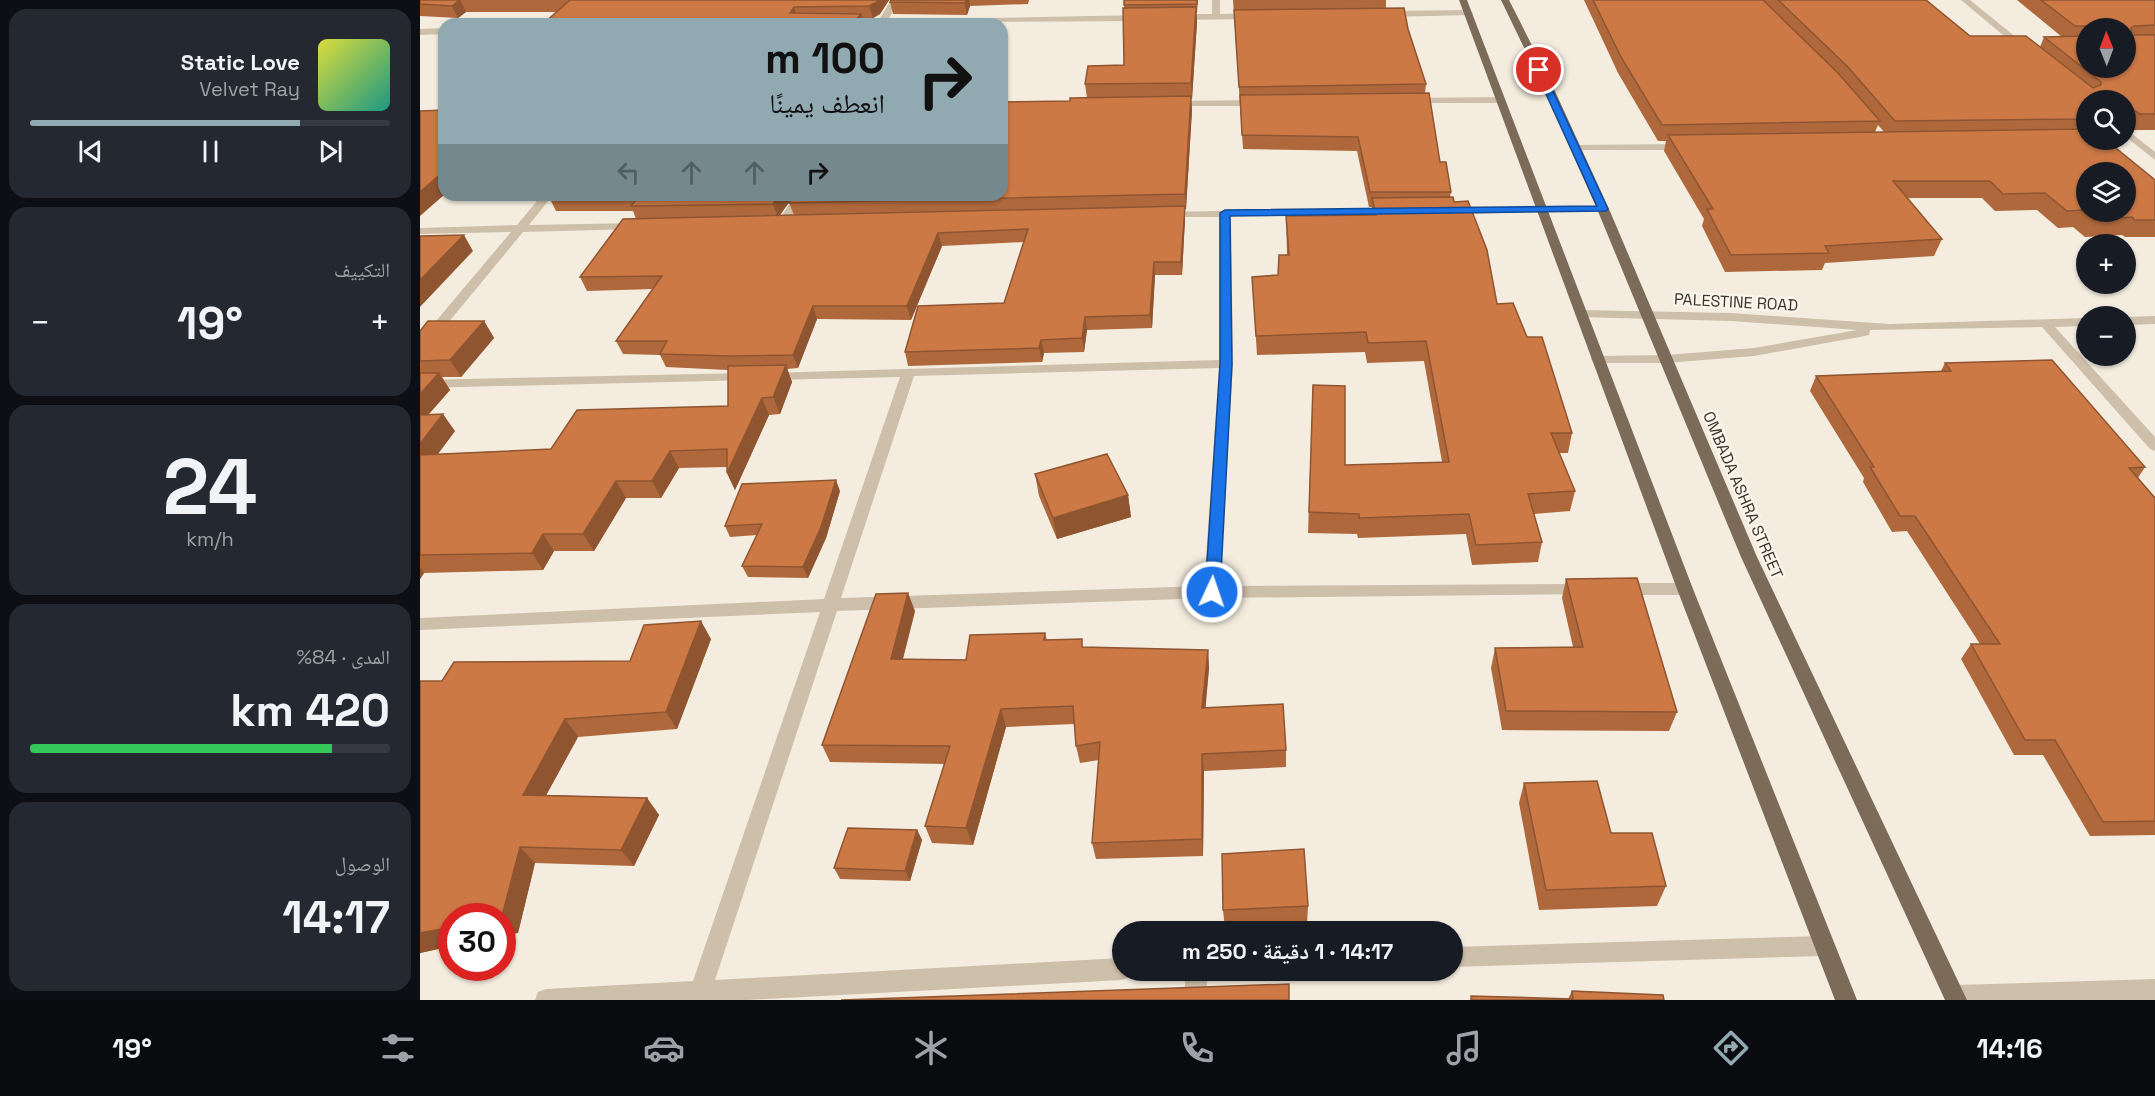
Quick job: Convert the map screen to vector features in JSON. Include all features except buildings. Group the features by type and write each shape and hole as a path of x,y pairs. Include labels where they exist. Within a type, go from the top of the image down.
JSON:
{"main road":[{"name":"OMBADA ASHRA STREET","path":"1505,0 1603,209 1749,557 1955,998"},
{"path":"1466,6 1685,589 1846,1000"}],"street":[{"path":"884,18 895,0"},
{"path":"1216,0 1216,16"},
{"path":"1965,0 2022,47 2032,50"},
{"path":"1377,14 1466,6"},
{"path":"1169,17 1262,16"},
{"path":"1008,20 1158,17"},
{"path":"420,32 438,31"},
{"path":"1394,102 1501,100"},
{"path":"1156,105 1275,103"},
{"path":"2136,142 2155,157"},
{"path":"1575,148 1695,147"},
{"path":"420,348 543,201"},
{"path":"783,222 797,201"},
{"path":"1436,211 1603,209"},
{"path":"1153,214 1401,211"},
{"path":"1212,592 1226,364 1225,213"},
{"path":"420,231 652,225"},
{"name":"PALESTINE ROAD","path":"1581,314 1647,314 1889,328 2076,322"},
{"path":"2136,321 2155,320"},
{"path":"2045,322 2155,446"},
{"name":"PALESTINE ROAD","path":"1598,359 1666,359 1754,352 1889,328"},
{"path":"420,384 908,374 1226,364"},
{"path":"701,991 908,374"},
{"path":"420,624 829,605 1212,592 1685,589"},
{"path":"1463,957 1824,946"},
{"path":"546,1000 1112,970"},
{"path":"1196,981 1196,1000"},
{"path":"1955,998 2155,990"}],"route":[{"path":"1212,592 1226,364 1225,213 1603,209 1539,70"}]}
